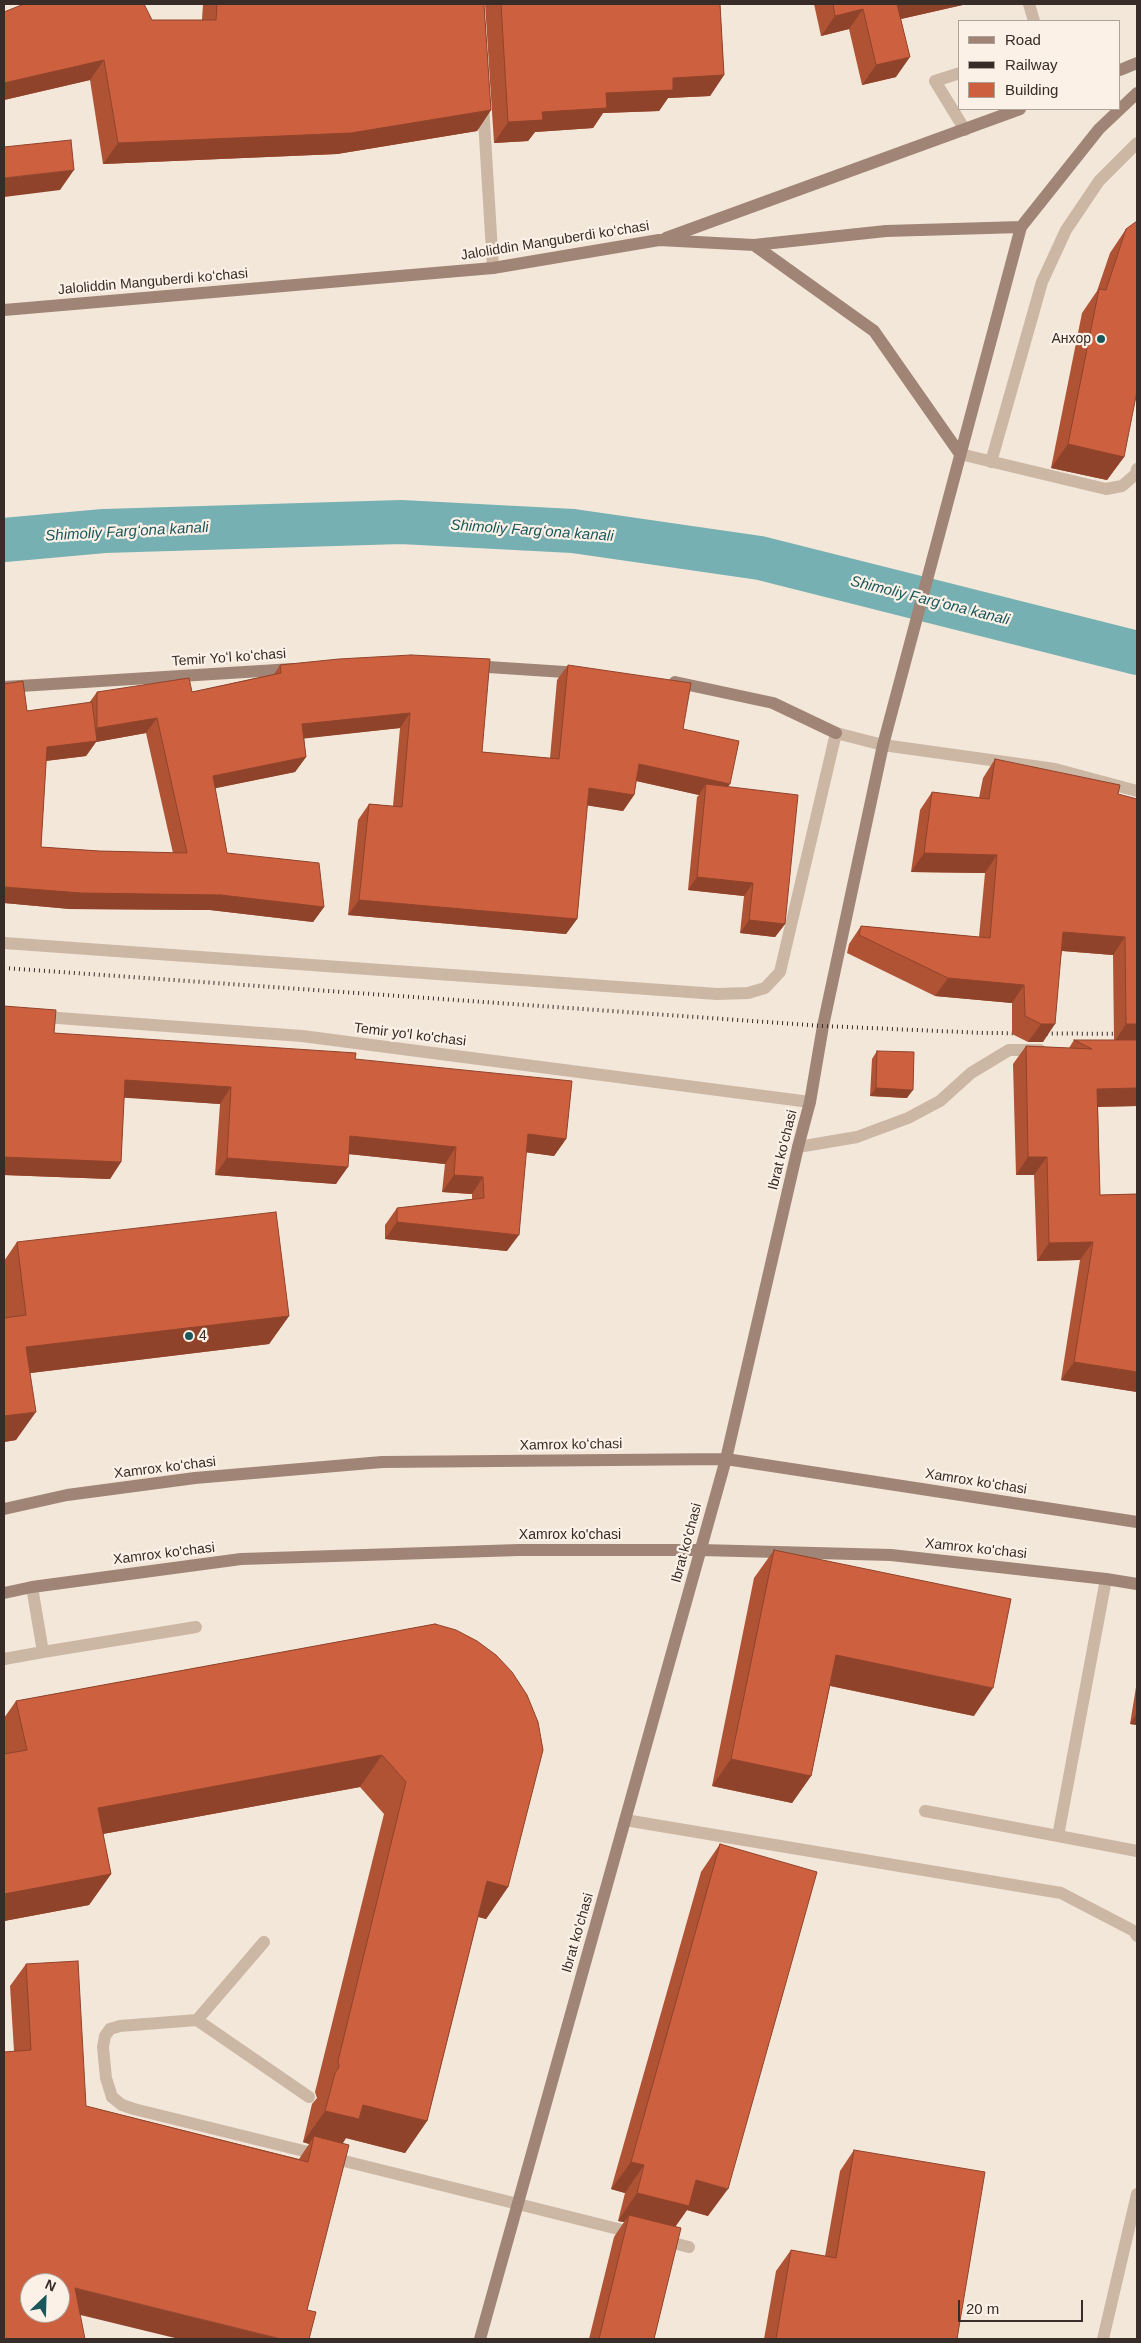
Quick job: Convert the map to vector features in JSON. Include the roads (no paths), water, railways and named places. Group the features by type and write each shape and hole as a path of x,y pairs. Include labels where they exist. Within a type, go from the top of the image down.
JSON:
{"main road":[{"path":"1121,70 1137,63"},
{"path":"1121,108 1137,93"},
{"path":"659,240 1017,110"},
{"path":"1021,227 1099,129 1119,110"},
{"name":"Jaloliddin Manguberdi koʻchasi","path":"4,310 493,268 659,240 754,245 886,232 1021,227"},
{"name":"Ibrat ko'chasi","path":"480,2339 726,1459 810,1102 823,1026 883,745 1021,227"},
{"path":"754,245 874,331 960,454"},
{"path":"457,665 591,674"},
{"name":"Temir Yoʻl koʻchasi","path":"4,688 303,668"},
{"path":"660,681 680,683 773,703 836,733"},
{"name":"Xamrox koʻchasi","path":"4,1509 67,1495 195,1478 382,1462 726,1459 1137,1522"},
{"name":"Xamrox ko'chasi","path":"4,1593 32,1587 242,1559 520,1550 701,1550 891,1555 1137,1584"}],"street":[{"path":"1030,4 1034,20"},
{"path":"958,73 935,81 965,130"},
{"path":"482,90 493,268"},
{"path":"991,462 1042,282 1062,238 1099,181 1137,143"},
{"path":"960,454 1106,489 1122,486 1136,474 1137,470"},
{"path":"4,943 717,994 748,993 765,988 780,972 836,733 883,745 1055,769 1137,791"},
{"name":"Temir yo'l ko'chasi","path":"4,1014 302,1036 810,1102"},
{"path":"798,1147 857,1136 908,1118 940,1101 971,1072 1009,1050 1049,1050"},
{"path":"1058,1836 1106,1579"},
{"path":"32,1587 43,1652"},
{"path":"4,1659 196,1627"},
{"path":"925,1811 1137,1851"},
{"path":"625,1820 1061,1893 1134,1931 1137,1936"},
{"path":"197,2020 264,1942"},
{"path":"309,2097 197,2020 120,2026 110,2029 105,2036 103,2047 106,2078 112,2097 134,2109 689,2246"},
{"path":"1103,2339 1137,2194"}],"waterway":[{"name":"Shimoliy Fargʻona kanali","path":"4,540 104,531 401,522 573,531 760,558 1137,653"}],"railway":[{"path":"4,968 823,1026 985,1033 1137,1034"}],"place":[{"name":"Анхор","path":"1101,339"},
{"name":"4","path":"189,1336"}]}
